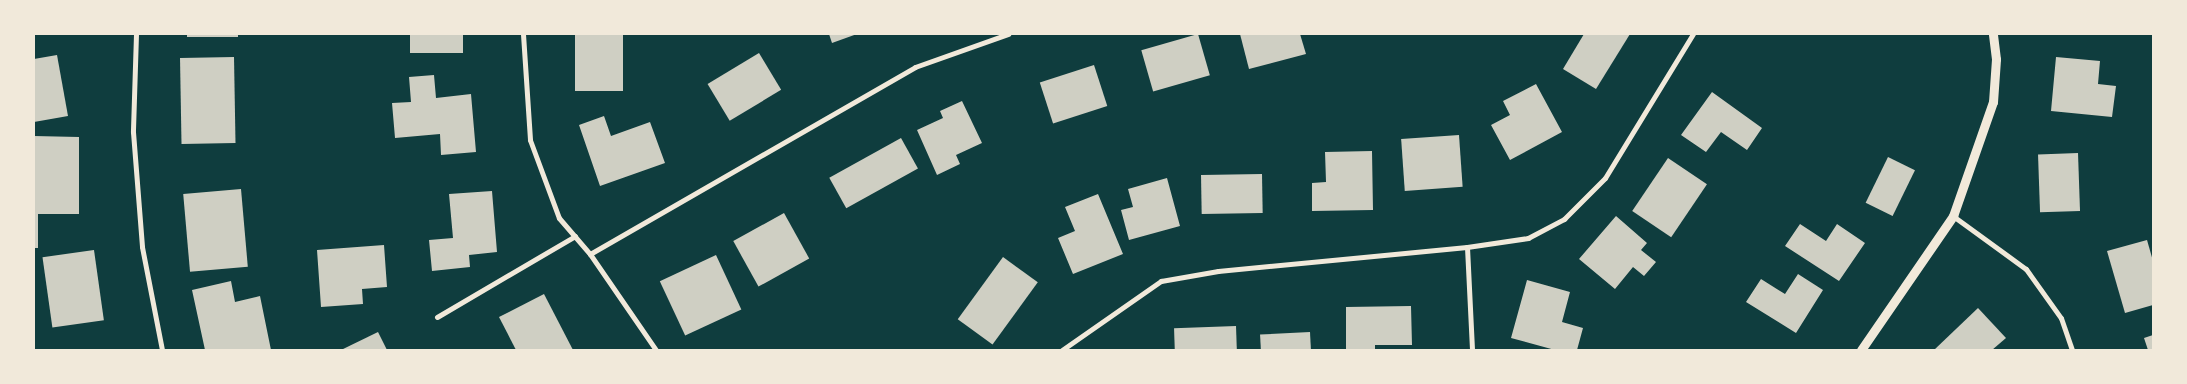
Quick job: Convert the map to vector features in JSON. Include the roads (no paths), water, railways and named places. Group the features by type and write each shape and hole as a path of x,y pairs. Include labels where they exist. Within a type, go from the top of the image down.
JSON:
{"street":[{"path":"136,34 133,132 142,247 162,350"},
{"path":"523,34 530,140 559,218 590,254 656,350"},
{"path":"590,254 914,67 1008,34"},
{"path":"1062,350 1161,281 1218,271 1467,247 1528,238 1564,219 1606,178 1693,34"},
{"path":"1861,350 1953,216 1993,102 1996,59 1993,34"},
{"path":"1953,216 2026,269 2061,318 2072,350"},
{"path":"437,318 575,236"},
{"path":"1467,247 1472,350"}]}
